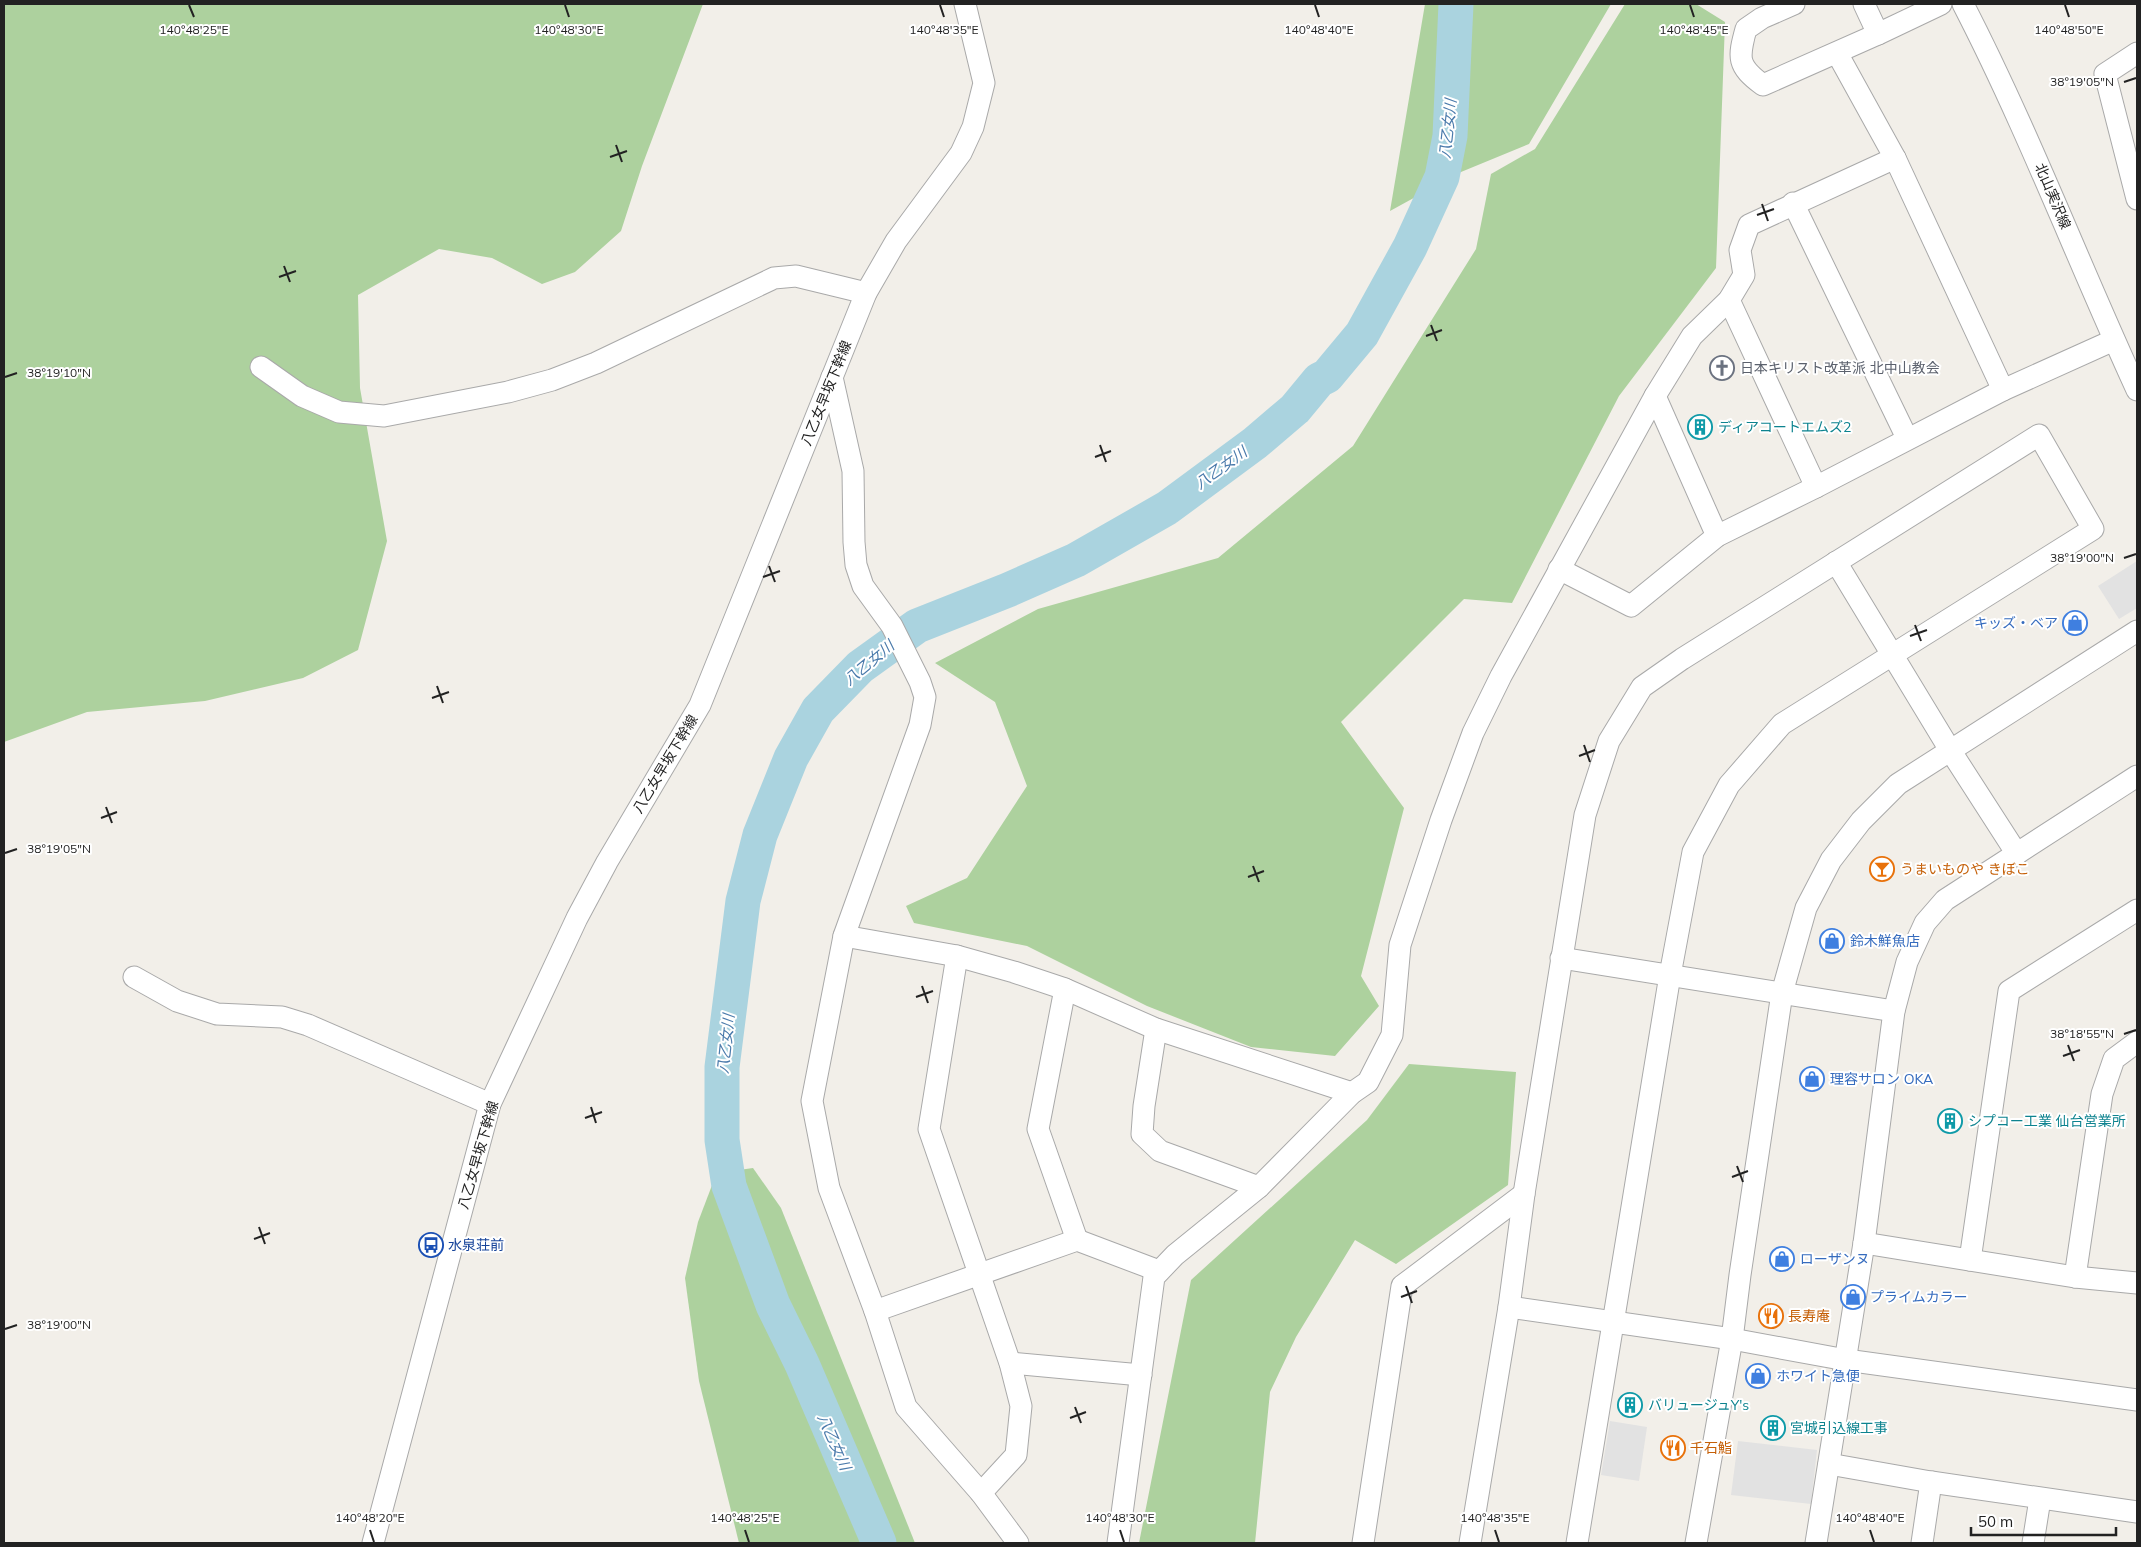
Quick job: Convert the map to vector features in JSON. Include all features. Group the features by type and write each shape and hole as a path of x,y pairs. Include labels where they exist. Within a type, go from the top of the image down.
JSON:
{"street":[{"name":"八乙女早坂下幹線","path":"373,1543 490,1104 577,918 607,862 700,705 866,293 896,241 961,153 973,126 984,84 965,4"},
{"path":"1794,4 1762,18 1746,29 1740,53 1747,73 1763,85 1942,4"},
{"path":"1864,4 1878,34"},
{"name":"北山実沢線","path":"1963,4 1993,62 2036,156 2137,390"},
{"path":"1837,53 1895,158 2003,390"},
{"path":"2135,186 2105,74 2137,53"},
{"path":"1118,1543 1154,1277 1175,1255 1259,1187 1352,1093 1368,1082 1392,1035 1400,945 1441,820 1473,733 1501,676 1655,396 1692,336 1728,300 1744,275 1740,250 1749,225 1793,203 1895,158"},
{"path":"1793,203 1907,438"},
{"path":"260,368 302,396 339,412 384,416 508,392 552,380 596,363 774,278 796,276 866,293"},
{"path":"1728,300 1816,487"},
{"path":"1559,569 1631,606 1717,536 2003,390 2114,340"},
{"path":"832,377 853,471 856,565 863,586 892,626 920,682 925,697 920,725 844,936 812,1101 829,1188 875,1311 906,1407 981,1493 1018,1543"},
{"path":"1655,396 1717,536"},
{"path":"1470,1543 1510,1307 1524,1194 1585,815 1609,741 1642,687 1836,562 2039,435 2093,529 1782,724 1729,785 1693,852 1670,975 1576,1543"},
{"path":"1836,562 1891,655 2017,854"},
{"path":"1696,1543 1732,1339 1782,993 1806,908 1831,860 1861,821 1898,784 2137,631"},
{"path":"1816,1543 1864,1243 1894,1011 1907,962 1925,923 1945,900 2137,776"},
{"path":"1970,1260 2009,991 2137,910"},
{"path":"844,936 957,956 1065,989 1156,1029 1352,1093"},
{"path":"957,956 929,1130 1010,1363 1021,1406 1016,1454 981,1493"},
{"path":"1561,958 1894,1011"},
{"path":"134,976 177,1001 216,1014 282,1017 308,1025 490,1104"},
{"path":"1065,989 1038,1129 1077,1240"},
{"path":"1156,1029 1144,1106 1142,1134 1160,1151 1259,1187"},
{"path":"2075,1277 2102,1094 2114,1059 2137,1042"},
{"path":"1363,1543 1402,1286 1524,1194"},
{"path":"875,1311 1077,1240 1159,1271"},
{"path":"1864,1243 2075,1277 2137,1283"},
{"path":"1510,1307 1732,1339 1846,1360 2137,1400"},
{"path":"1010,1363 1141,1375"},
{"path":"1829,1464 2040,1499 2137,1512"},
{"path":"1922,1543 1931,1482"},
{"path":"2032,1543 2040,1499"}],"green space":[{"path":"4,4 703,4 642,166 621,231 575,272 542,284 492,258 439,249 358,295 360,388 387,541 358,650 303,678 205,701 87,712 4,742"},
{"path":"1425,4 1611,4 1529,144 1461,172 1390,211"},
{"path":"1625,4 1696,4 1725,22 1716,268 1619,396 1512,603 1464,599 1341,722 1404,808 1361,976 1379,1006 1335,1056 1251,1047 1147,1006 1027,946 914,923 906,906 967,878 1027,786 995,702 935,663 1038,609 1218,558 1353,446 1476,249 1491,174 1535,149"},
{"path":"1409,1064 1516,1072 1508,1185 1396,1264 1355,1240 1296,1337 1270,1392 1255,1543 1139,1543 1191,1280 1367,1120"},
{"path":"753,1168 781,1208 915,1543 739,1543 699,1381 685,1278 698,1222 714,1180 725,1172"}],"shaded area":[{"path":"2137,561 2137,608 2119,619 2098,586"},
{"path":"1610,1421 1647,1427 1639,1481 1601,1475"},
{"path":"1738,1441 1817,1450 1811,1504 1731,1495"}],"waterway":[{"name":"八乙女川","path":"879,1543 802,1364 773,1305 729,1186 722,1140 722,1067 743,901 760,835 791,758 818,710 860,667 917,626 1008,590 1076,560 1167,508 1255,443 1295,409 1319,380 1327,376 1362,334 1410,247 1442,177 1450,136 1456,4"}],"place":[{"name":"日本キリスト改革派 北中山教会","path":"1722,368"},
{"name":"ディアコートエムズ2","path":"1700,427"},
{"name":"キッズ・ベア","path":"2075,623"},
{"name":"うまいものや きぼこ","path":"1882,869"},
{"name":"鈴木鮮魚店","path":"1832,941"},
{"name":"理容サロン OKA","path":"1812,1079"},
{"name":"シプコー工業 仙台営業所","path":"1950,1121"},
{"name":"水泉荘前","path":"431,1245"},
{"name":"ローザンヌ","path":"1782,1259"},
{"name":"プライムカラー","path":"1853,1297"},
{"name":"長寿庵","path":"1771,1316"},
{"name":"ホワイト急便","path":"1758,1376"},
{"name":"バリュージュY's","path":"1630,1405"},
{"name":"宮城引込線工事","path":"1773,1428"},
{"name":"千石鮨","path":"1673,1448"}]}
